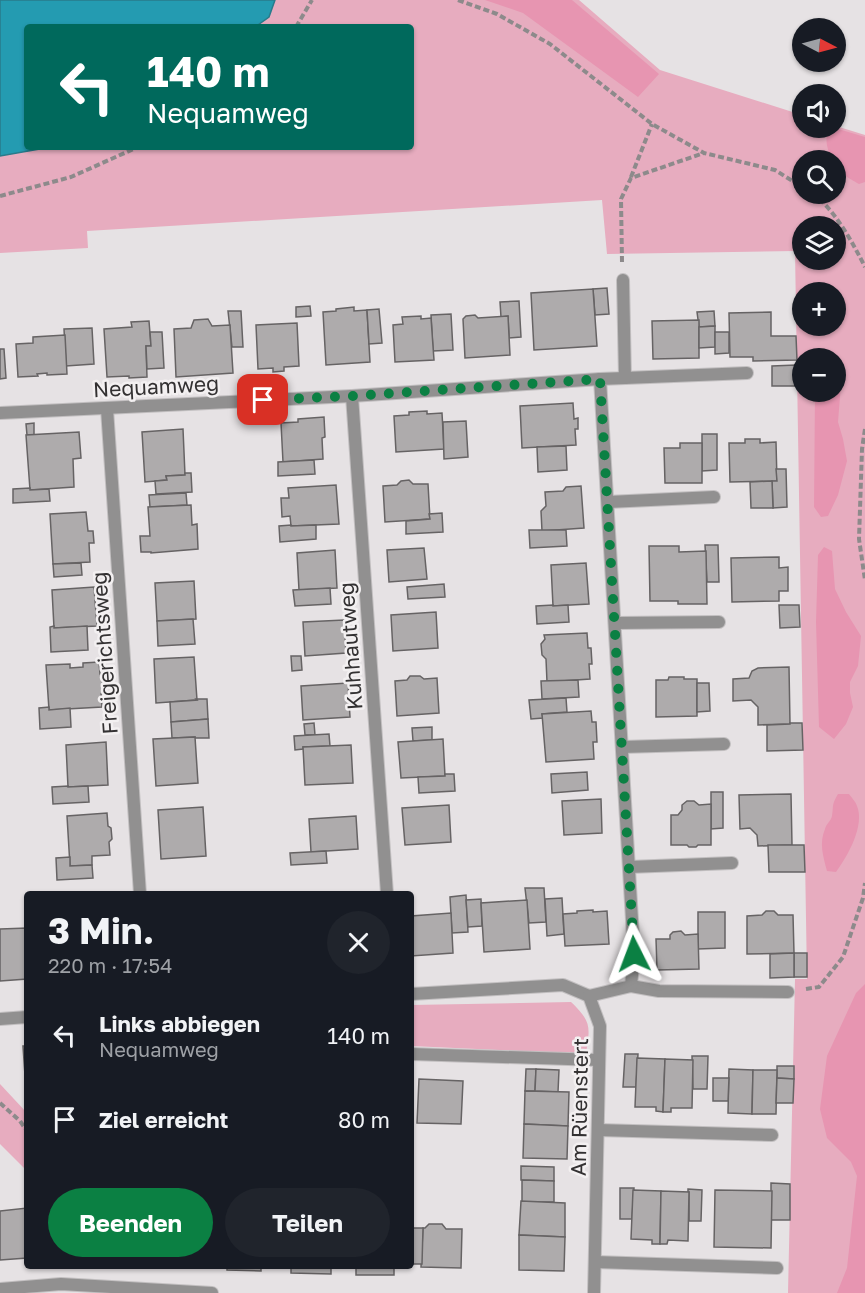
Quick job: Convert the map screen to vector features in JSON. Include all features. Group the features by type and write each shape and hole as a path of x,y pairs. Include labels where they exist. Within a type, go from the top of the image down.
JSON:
{"street":[{"path":"623,280 625,378"},
{"name":"Nequamweg","path":"0,413 352,396 600,379 747,373"},
{"path":"600,379 634,954 631,986"},
{"name":"Kuhhautweg","path":"352,396 387,891"},
{"name":"Freigerichtsweg","path":"107,409 140,891"},
{"path":"608,502 714,497"},
{"path":"615,623 719,621"},
{"path":"622,747 724,744"},
{"path":"629,867 732,863"},
{"path":"414,994 563,985 589,996 631,986 659,991 788,992"},
{"name":"Am Rüenstert","path":"589,996 600,1026 594,1293"},
{"path":"0,1019 24,1017"},
{"path":"414,1054 599,1060"},
{"path":"598,1131 772,1135"},
{"path":"595,1262 777,1268"},
{"path":"0,1289 61,1284 212,1293"}],"path":[{"path":"298,24 312,0"},
{"path":"458,0 497,14 550,44 652,124 704,153 775,170 792,181"},
{"path":"623,280 621,199 652,124"},
{"path":"0,196 71,177 131,150"},
{"path":"631,178 704,153"},
{"path":"824,204 853,242 865,267"},
{"path":"865,429 862,449 859,539 865,580"},
{"path":"788,992 819,987 843,957 864,897 865,883"},
{"path":"0,1103 24,1126"}],"shaded area":[{"path":"0,0 579,0 660,70 792,112 792,138 846,138 846,129 865,135 865,1293 788,1293 795,979 807,979 797,402 846,402 846,348 797,348 796,336 846,336 846,282 796,282 795,270 846,270 846,216 792,216 792,251 607,254 602,200 87,231 88,248 0,253"},
{"path":"485,0 572,0 659,74 638,97 523,13"},
{"path":"846,131 865,137 865,182 859,184 846,176 846,150 828,150 827,138 846,138"},
{"path":"815,402 840,402 838,422 847,461 838,495 828,516 821,517 814,507"},
{"path":"824,547 832,551 835,589 861,636 858,666 850,682 853,707 846,724 834,739 819,727 816,622 818,555"},
{"path":"838,794 849,794 856,804 859,822 850,849 836,872 827,871 822,844 823,834 831,818"},
{"path":"865,984 865,1293 837,1293 847,1268 857,1176 851,1162 827,1138 820,1109 827,1056 856,993"},
{"path":"571,1002 583,1015 588,1025 586,1054 414,1046 414,1005"},
{"path":"0,1084 24,1110 24,1168 0,1144"}],"water":[{"path":"0,0 275,0 269,17 259,24 24,24 24,150 34,150 0,156"}],"building":[{"path":"607,288 609,314 595,315 593,289"},
{"path":"593,289 597,346 534,350 531,293"},
{"path":"519,301 521,337 509,338 508,316 501,317 500,302"},
{"path":"310,306 311,316 296,317 296,307"},
{"path":"354,307 354,311 367,310 370,362 326,365 323,312"},
{"path":"379,309 382,343 369,344 367,310"},
{"path":"228,311 241,311 243,347 232,347"},
{"path":"714,311 715,326 699,327 697,312"},
{"path":"771,312 771,336 796,336 796,348 792,348 792,360 753,361 753,357 730,357 729,313"},
{"path":"451,314 453,350 433,351 431,315"},
{"path":"475,315 478,318 508,316 510,355 465,358 463,319 466,316"},
{"path":"421,316 421,319 431,318 434,360 395,362 393,325 403,324 402,317"},
{"path":"208,319 212,326 230,325 233,373 176,377 174,329 191,328 194,320"},
{"path":"699,320 699,358 653,359 652,321"},
{"path":"149,321 151,346 146,346 147,377 107,377 104,329 132,327 131,322"},
{"path":"297,323 299,366 284,367 284,371 273,372 273,368 258,369 256,325"},
{"path":"715,326 715,347 699,348 699,327"},
{"path":"92,328 94,364 66,366 64,329"},
{"path":"150,332 162,332 164,368 147,369 146,346 151,346"},
{"path":"715,332 729,332 729,353 715,354"},
{"path":"65,335 67,374 47,375 47,373 18,377 16,344 33,343 33,337"},
{"path":"0,349 4,349 6,378 0,379"},
{"path":"792,365 792,386 772,386 772,366"},
{"path":"573,403 574,419 578,418 578,429 575,429 576,445 522,448 520,406"},
{"path":"427,411 427,414 442,413 444,449 396,452 394,416"},
{"path":"324,417 323,459 283,462 281,423"},
{"path":"466,421 468,457 444,459 443,422"},
{"path":"34,423 34,435 27,435 26,424"},
{"path":"183,429 185,475 166,476 167,480 145,482 142,432"},
{"path":"79,432 81,458 73,459 74,487 30,490 26,435"},
{"path":"702,434 717,434 717,470 702,471"},
{"path":"745,439 760,439 760,443 776,442 777,481 730,482 729,443 745,443"},
{"path":"680,443 702,443 702,483 665,483 664,448 680,448"},
{"path":"566,446 567,470 538,472 537,447"},
{"path":"314,460 315,474 278,476 278,462"},
{"path":"776,469 786,469 787,507 773,508 772,481 777,481"},
{"path":"185,473 191,473 192,492 156,494 155,481 167,480 166,476 185,475"},
{"path":"409,480 413,484 428,484 430,519 385,522 383,486 397,485 401,481"},
{"path":"772,481 773,508 751,508 750,482"},
{"path":"336,485 339,524 291,526 290,516 282,517 281,498 289,498 288,488"},
{"path":"581,486 584,528 542,531 541,511 546,506 545,492 563,491 566,487"},
{"path":"30,488 30,490 49,489 50,501 13,503 13,489"},
{"path":"186,493 187,505 150,507 149,495"},
{"path":"191,505 192,525 197,524 198,549 141,552 140,536 150,536 148,507"},
{"path":"86,512 88,531 93,531 94,543 89,543 90,562 53,564 50,514"},
{"path":"442,513 443,532 406,534 406,521 430,519 429,514"},
{"path":"316,525 316,539 280,542 279,526"},
{"path":"529,530 566,530 567,546 530,548"},
{"path":"705,545 718,545 719,582 707,582"},
{"path":"649,546 679,546 679,552 706,551 707,604 650,601"},
{"path":"424,548 427,579 389,582 387,550"},
{"path":"335,550 337,588 299,590 297,553"},
{"path":"779,557 779,568 788,567 788,591 779,591 779,601 732,602 731,558"},
{"path":"81,563 82,575 54,577 53,564"},
{"path":"586,563 589,604 553,606 551,565"},
{"path":"194,581 196,619 157,621 155,583"},
{"path":"444,584 445,597 408,599 407,587"},
{"path":"94,587 97,626 54,628 52,590"},
{"path":"330,588 331,604 295,606 293,590"},
{"path":"568,605 569,622 537,624 536,606"},
{"path":"779,605 799,605 800,627 780,628"},
{"path":"436,612 438,648 393,651 391,615"},
{"path":"193,619 195,644 158,646 157,621"},
{"path":"344,620 346,653 305,656 303,622"},
{"path":"54,626 54,628 87,626 88,650 51,652 50,627"},
{"path":"587,633 588,648 591,648 590,679 547,682 546,659 542,655 541,644 545,639 544,635"},
{"path":"291,656 301,656 302,670 292,671"},
{"path":"194,657 197,700 156,703 154,659"},
{"path":"99,662 100,674 102,674 102,707 49,710 46,665 70,664 70,668 83,667 83,663"},
{"path":"789,667 790,724 758,725 758,707 751,700 733,701 733,679 749,678 752,671 758,668"},
{"path":"410,676 420,676 424,679 437,678 439,713 397,716 395,681 407,680"},
{"path":"669,677 697,679 697,716 656,717 656,680 668,680"},
{"path":"578,680 579,697 542,699 541,681"},
{"path":"348,683 350,717 303,720 301,686"},
{"path":"697,683 709,683 710,711 697,712"},
{"path":"566,698 567,712 542,714 543,718 531,719 529,700"},
{"path":"207,699 208,719 171,722 170,702"},
{"path":"49,707 49,710 70,708 71,727 40,729 39,708"},
{"path":"591,711 592,722 596,722 597,742 593,742 594,759 546,762 542,714"},
{"path":"208,719 209,738 172,738 171,722"},
{"path":"314,723 315,735 305,735 304,724"},
{"path":"802,723 803,750 767,751 767,725"},
{"path":"432,727 432,740 413,741 412,728"},
{"path":"329,734 330,746 303,747 303,749 295,750 294,736"},
{"path":"195,737 198,783 156,786 153,739"},
{"path":"443,739 445,776 401,778 398,742"},
{"path":"106,742 108,785 68,787 66,745"},
{"path":"351,745 353,783 305,785 303,747"},
{"path":"587,772 588,790 552,793 551,774"},
{"path":"445,774 454,774 455,791 419,793 418,777 445,776"},
{"path":"88,786 89,802 53,804 52,787"},
{"path":"711,792 723,792 723,828 711,829"},
{"path":"791,794 792,845 758,846 757,835 750,828 740,829 739,795"},
{"path":"601,799 602,833 564,835 562,801"},
{"path":"687,801 694,801 699,805 711,804 711,845 689,847 671,845 671,815 678,815 682,810 682,805"},
{"path":"449,805 451,842 405,845 402,808"},
{"path":"203,807 206,856 161,859 158,810"},
{"path":"107,813 112,839 109,842 110,855 92,856 92,865 70,866 67,816"},
{"path":"356,816 358,849 311,852 309,819"},
{"path":"768,845 804,845 805,872 769,872"},
{"path":"326,851 327,863 291,865 290,853"},
{"path":"70,857 70,866 92,865 93,878 57,880 56,858"},
{"path":"525,888 544,888 546,922 529,923"},
{"path":"466,895 468,932 452,933 450,897"},
{"path":"562,898 564,934 547,936 545,899"},
{"path":"481,899 482,926 468,927 466,900"},
{"path":"527,900 530,949 484,952 481,903"},
{"path":"593,910 593,912 607,911 609,944 565,946 563,914"},
{"path":"766,911 774,911 778,915 793,915 794,953 747,954 747,916 762,915"},
{"path":"698,912 725,912 725,948 698,949"},
{"path":"451,913 453,953 414,956 414,916"},
{"path":"24,928 24,979 0,981 0,929"},
{"path":"681,931 685,935 698,934 699,969 657,970 656,939 670,939 673,932"},
{"path":"794,953 807,953 807,977 794,977"},
{"path":"794,953 794,977 770,978 770,954"},
{"path":"625,1054 638,1054 636,1087 623,1087"},
{"path":"692,1056 708,1056 707,1089 693,1089"},
{"path":"637,1058 665,1059 663,1112 656,1111 656,1107 635,1107"},
{"path":"665,1059 693,1060 692,1108 671,1108 671,1112 663,1112"},
{"path":"777,1066 794,1066 794,1079 777,1078"},
{"path":"526,1069 536,1069 535,1091 525,1091"},
{"path":"536,1069 559,1070 558,1092 535,1091"},
{"path":"729,1069 753,1070 752,1114 728,1113"},
{"path":"753,1070 777,1070 776,1114 752,1114"},
{"path":"713,1078 729,1078 728,1101 713,1101"},
{"path":"777,1078 794,1079 793,1103 776,1103"},
{"path":"419,1079 463,1081 461,1124 417,1123"},
{"path":"525,1091 569,1092 568,1126 524,1124"},
{"path":"524,1124 568,1126 567,1159 523,1158"},
{"path":"521,1166 554,1167 554,1181 521,1180"},
{"path":"522,1180 554,1181 554,1202 522,1202"},
{"path":"771,1183 790,1184 790,1220 771,1220"},
{"path":"620,1188 634,1188 632,1219 620,1219"},
{"path":"688,1189 702,1190 701,1221 689,1221"},
{"path":"633,1190 661,1191 660,1244 652,1244 652,1240 631,1239"},
{"path":"715,1190 772,1191 771,1248 714,1247"},
{"path":"661,1191 689,1192 688,1241 668,1240 667,1244 660,1244"},
{"path":"521,1201 565,1203 565,1237 519,1235"},
{"path":"24,1208 24,1258 0,1260 0,1211"},
{"path":"429,1224 442,1224 446,1229 462,1229 461,1268 421,1267 423,1228"},
{"path":"414,1228 423,1228 422,1264 414,1264"},
{"path":"519,1235 565,1237 564,1271 519,1270"},
{"path":"261,1269 261,1271 227,1270"},
{"path":"291,1269 331,1269 331,1274 291,1273"},
{"path":"356,1269 394,1269 394,1275 356,1275"}],"route":[{"path":"263,400 600,379 634,954"}]}
